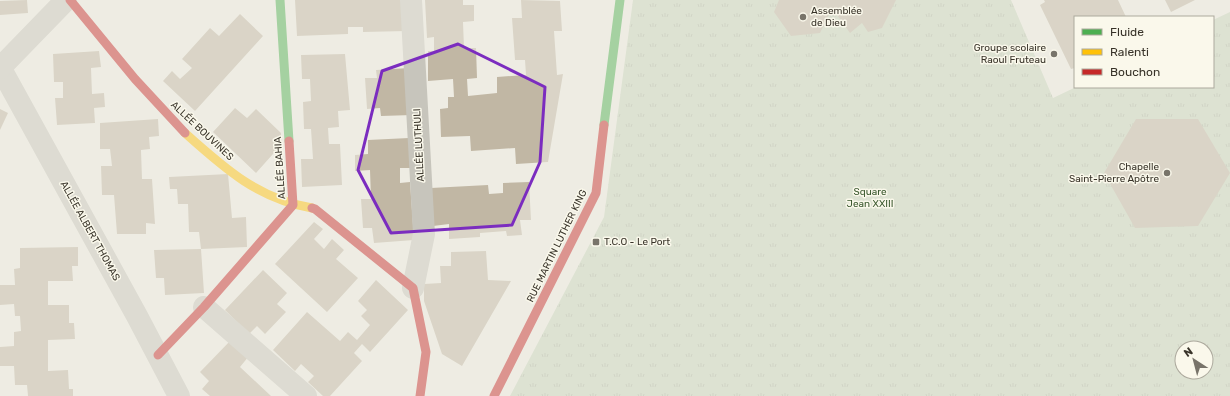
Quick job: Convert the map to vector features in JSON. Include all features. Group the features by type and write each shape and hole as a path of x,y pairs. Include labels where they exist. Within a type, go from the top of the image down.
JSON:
{"street":[{"path":"0,68 66,0"},
{"name":"ALLÉE BOUVINES","path":"70,0 135,79 176,125 215,160 258,191 293,205 315,209 413,288"},
{"name":"ALLÉE BAHIA","path":"158,355 204,307 293,205 280,0"},
{"name":"ALLÉE LUTHULI","path":"411,0 424,234 413,288"},
{"name":"RUE MARTIN LUTHER KING","path":"494,396 596,193 620,0"},
{"name":"ALLÉE ALBERT THOMAS","path":"0,68 158,355 179,396"},
{"path":"413,288 426,352 420,396"},
{"path":"204,307 306,396"}],"highlighted area":[{"path":"458,44 545,87 540,162 512,225 391,233 358,170 382,71"}],"green space":[{"name":"Square Jean XXIII","path":"633,0 1011,0 1053,98 1074,88 1214,88 1214,20 1230,12 1230,396 510,396 604,217"}],"building":[{"path":"27,0 28,13 0,15 0,1"},
{"path":"295,0 405,0 407,31 363,32 363,27 348,27 348,34 297,36"},
{"path":"425,0 463,0 463,5 474,5 474,21 463,22 464,48 476,48 477,78 467,79 468,96 497,93 497,77 526,75 525,60 515,60 512,18 522,18 521,0 560,1 562,31 554,31 557,75 563,74 548,162 516,164 515,148 471,151 470,136 441,137 440,109 448,108 448,97 454,97 453,79 428,81 428,51 434,51 434,37 427,38"},
{"name":"Assemblée de Dieu","path":"779,0 896,0 882,28 868,32 862,23 850,33 832,8 820,33 791,36 774,12"},
{"path":"1044,0 1118,0 1126,16 1074,16 1074,68 1071,69 1040,5 1045,2"},
{"path":"1165,0 1195,0 1171,12"},
{"path":"240,14 263,36 195,111 163,81 172,71 180,79 192,68 182,59 210,28 219,36"},
{"path":"99,51 101,67 91,68 92,94 104,93 105,107 94,108 95,123 57,125 55,98 63,98 63,82 54,82 53,54"},
{"path":"345,54 350,110 338,111 339,127 328,128 329,144 340,144 342,185 302,187 301,159 313,159 311,129 304,129 303,102 311,101 310,79 302,79 301,55"},
{"path":"409,68 412,115 381,116 380,108 367,109 365,78 377,78 376,70"},
{"path":"235,108 247,118 256,109 281,133 281,145 256,173 213,132"},
{"path":"0,109 8,113 0,130"},
{"path":"158,119 159,136 149,137 150,149 141,150 142,179 152,179 155,224 146,223 146,234 117,234 114,195 102,195 101,166 112,166 110,149 100,149 100,123"},
{"name":"Chapelle Saint-Pierre Apôtre","path":"1136,119 1198,119 1230,173 1198,226 1135,228 1104,173"},
{"path":"409,138 410,168 400,168 400,183 410,182 414,240 374,243 372,228 363,228 361,199 371,199 370,170 355,171 355,155 368,154 368,140"},
{"path":"228,174 232,218 246,217 247,247 201,249 199,232 189,232 188,204 178,204 177,189 170,189 169,177"},
{"path":"529,182 531,220 520,220 522,235 507,236 506,231 480,233 480,237 449,239 449,224 433,226 431,188 488,185 489,194 503,193 503,183"},
{"path":"314,222 323,229 314,239 324,249 332,239 344,250 336,259 358,278 327,312 275,264"},
{"path":"78,247 78,266 72,266 73,281 48,281 48,305 69,305 69,323 74,323 75,339 48,340 48,371 68,370 69,389 73,389 73,396 28,396 27,385 15,385 14,366 0,366 0,347 14,346 14,332 21,331 20,316 15,316 14,304 0,305 0,285 15,285 14,269 20,268 20,248"},
{"path":"201,249 204,293 165,295 164,278 156,278 154,250"},
{"path":"486,251 488,280 511,281 462,366 442,354 424,301 424,284 441,283 440,266 451,266 451,252"},
{"path":"263,270 287,293 277,304 286,312 265,334 257,326 249,334 225,310"},
{"path":"376,280 408,310 370,352 362,344 354,353 362,361 330,396 323,396 308,382 314,376 301,364 295,371 273,350 307,312 340,341 348,332 357,340 370,325 361,316 367,310 358,301"},
{"path":"231,340 249,356 240,367 271,396 210,396 202,389 209,381 200,372"}],"traffic: fast":[{"path":"280,0 289,141"},
{"path":"604,125 620,0"}],"traffic: slow":[{"path":"185,133 228,170 258,190 293,204 312,208"}],"traffic: jam":[{"path":"70,0 135,79 185,133"},
{"path":"494,396 596,193 604,125"},
{"path":"158,355 204,307 293,205 289,141"},
{"path":"312,208 413,288 426,352 420,396"}],"place":[{"name":"Assemblée de Dieu","path":"803,17"},
{"name":"Groupe scolaire Raoul Fruteau","path":"1054,54"},
{"name":"Chapelle Saint-Pierre Apôtre","path":"1167,173"},
{"name":"T.C.O - Le Port","path":"596,242"}]}
